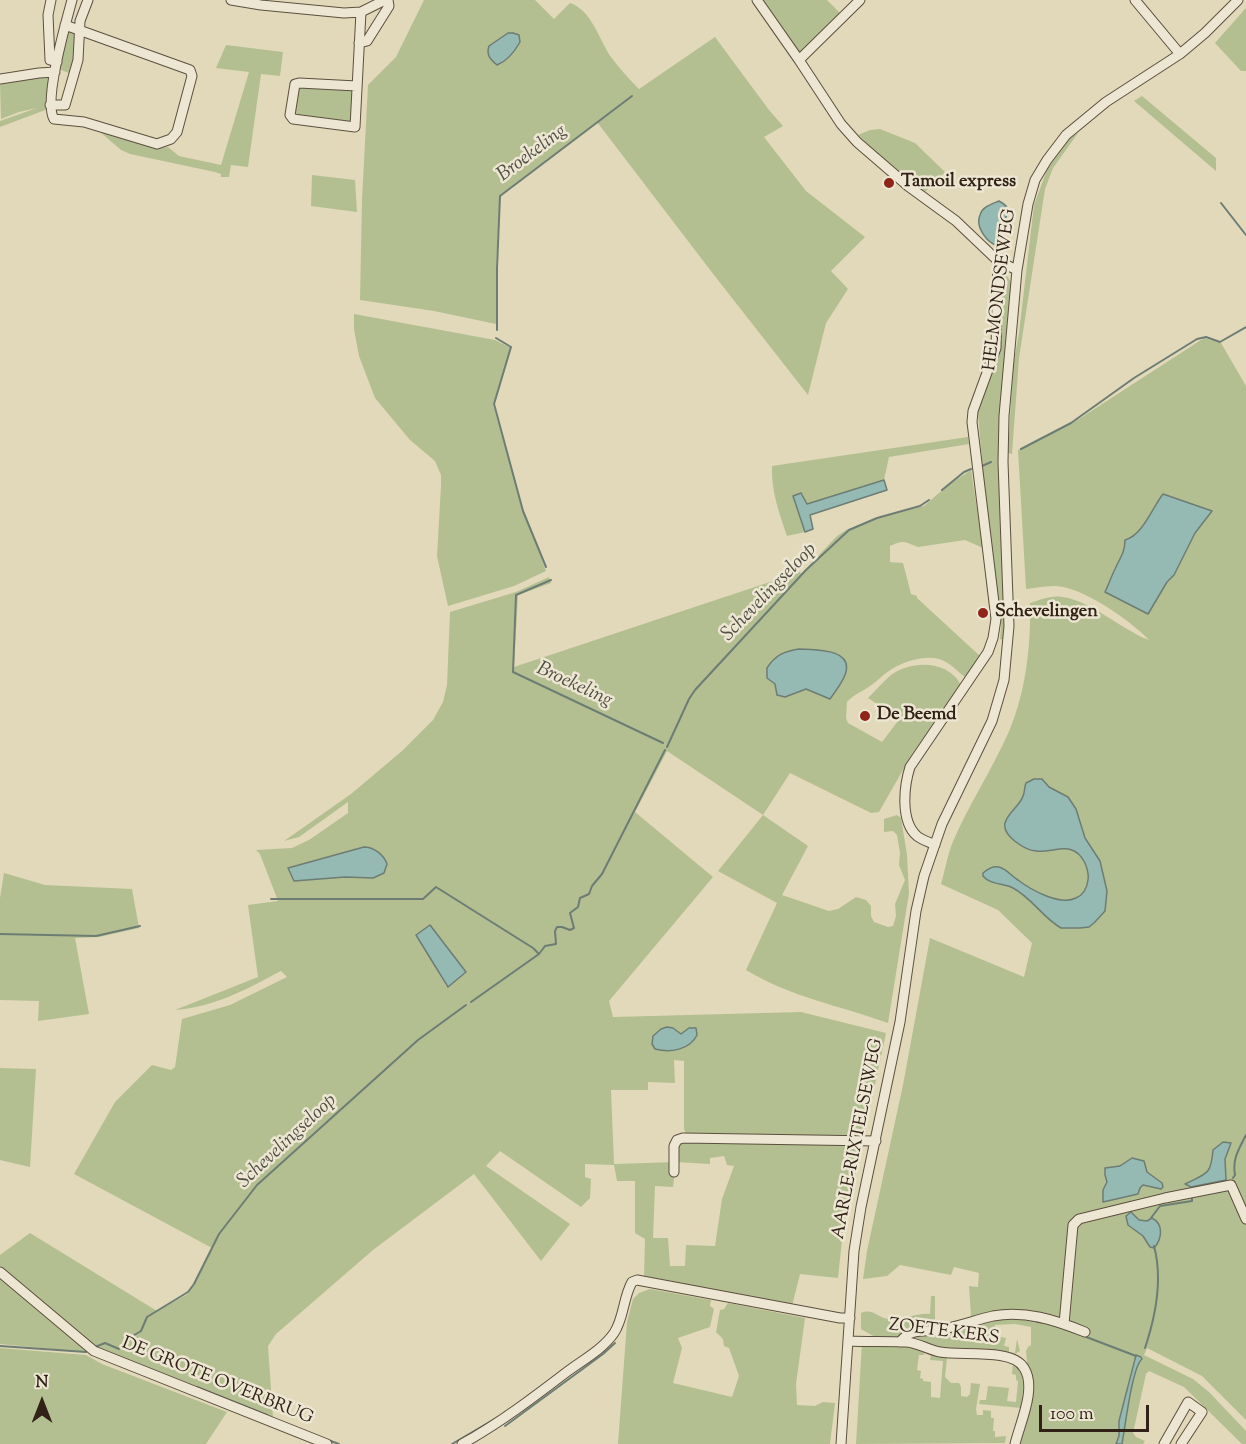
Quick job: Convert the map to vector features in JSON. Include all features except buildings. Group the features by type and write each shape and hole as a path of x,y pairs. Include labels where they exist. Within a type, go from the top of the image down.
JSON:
{"street":[{"path":"51,0 48,15 50,60 56,67"},
{"path":"65,25 190,70 192,76 177,132 168,141 157,144 84,123 54,119 50,106 56,67 65,25 72,0"},
{"path":"50,106 65,105 78,60 79,29 88,0"},
{"path":"231,0 344,13 361,12 386,0 389,6 367,41 359,42"},
{"path":"757,0 841,124 857,142 908,186 956,221 998,261 1017,270"},
{"path":"799,60 860,0"},
{"path":"1135,0 1180,54"},
{"name":"HELMONDSEWEG","path":"1003,462 1005,404 1017,270 1028,204 1035,180 1066,135 1082,120 1180,54 1238,0"},
{"path":"357,86 295,84 290,115 293,119 355,127 361,12"},
{"path":"0,79 39,73 56,67"},
{"name":"HELMONDSEWEG","path":"934,845 917,836 910,826 905,799 906,779 910,767 988,652 996,619 972,422 973,411 996,348 998,261"},
{"name":"AARLE-RIXTELSEWEG","path":"841,1444 854,1251 861,1207 900,1022 916,911 942,824 992,721 1004,680 1009,626 1003,462"},
{"path":"674,1172 674,1146 677,1140 683,1138 876,1141"},
{"path":"1064,1324 1073,1225 1079,1220 1090,1215 1231,1185 1246,1219"},
{"name":"DE GROTE OVERBRUG","path":"0,1272 94,1351 327,1444"},
{"path":"462,1444 497,1424 594,1352 613,1335 619,1324 627,1292 632,1282 637,1280 850,1318"},
{"path":"900,1342 906,1334 911,1332 938,1330 992,1316 1043,1317 1084,1332"},
{"name":"ZOETE KERS","path":"849,1341 914,1343 941,1352 1005,1357 1020,1362 1026,1373 1028,1388 1025,1412 1015,1444"},
{"path":"1164,1444 1188,1402 1202,1412 1181,1444"}],"green space":[{"path":"424,0 535,0 554,19 570,3 584,12 611,57 639,89 715,37 783,126 764,137 806,191 865,237 831,271 848,289 826,323 808,395 597,122 500,196 496,324 434,311 360,300 368,85 396,57"},
{"path":"762,0 827,0 841,14 801,56"},
{"path":"1246,8 1246,71 1241,71 1215,43"},
{"path":"67,31 76,31 76,56 71,74 59,69"},
{"path":"226,45 283,52 280,76 261,74 248,167 231,165 229,177 221,177 221,174 215,172 130,154 121,150 99,131 158,148 168,147 179,156 221,165 249,72 216,68"},
{"path":"50,77 48,109 0,127 0,121 37,108 1,119 0,82"},
{"path":"301,87 351,89 353,92 350,122 296,115"},
{"path":"1142,96 1216,158 1216,171 1134,101"},
{"path":"880,129 915,143 945,172 925,192 883,159 858,135"},
{"path":"1078,133 1053,168 1045,189 1019,358 1012,454 1008,453 1013,366 1034,205 1047,170 1063,146"},
{"path":"312,175 355,180 357,212 311,206"},
{"path":"1001,273 1005,273 1011,282 999,442 1006,640 1000,639 1001,626 984,486 978,413 981,397 992,375 995,358"},
{"path":"354,314 495,340 511,348 493,405 522,506 546,571 514,586 448,606 437,556 441,475 435,461 410,440 375,398 359,356"},
{"path":"1204,338 1221,343 1246,386 1246,1420 1202,1376 1147,1348 1144,1355 1193,1379 1209,1392 1246,1431 1246,1444 1242,1444 1184,1387 1149,1371 1146,1374 1133,1433 1145,1441 1143,1444 1122,1444 1132,1386 1141,1360 1134,1359 1119,1421 1119,1436 1116,1444 1019,1444 1031,1402 1026,1351 1031,1345 1031,1327 1015,1324 994,1325 996,1328 994,1336 1006,1338 1004,1346 1009,1347 1009,1352 1015,1353 1017,1339 1020,1351 1013,1355 944,1349 875,1337 861,1329 861,1313 865,1312 872,1312 893,1320 930,1314 931,1296 935,1296 935,1326 969,1318 971,1316 969,1286 978,1287 979,1273 954,1267 951,1275 900,1265 887,1276 863,1279 903,1085 930,938 1024,977 1032,943 998,910 941,884 952,844 1003,744 1020,699 1030,635 1030,603 1054,597 1073,599 1149,640 1132,624 1109,608 1073,590 1054,586 1026,589 1018,450 1079,419","holes":["1156,503 1202,522 1174,575 1167,582 1148,614 1105,592 1122,555 1125,540 1140,530"]},
{"path":"968,437 969,444 889,457 884,480 807,504 793,496 805,532 787,536 774,493 772,466"},
{"path":"971,470 983,548 965,540 918,547 898,542 890,546 890,562 903,563 911,594 917,596 980,656 966,678 943,660 927,658 907,662 886,673 847,702 848,723 882,742 898,721 897,717 868,698 891,675 909,667 929,665 948,671 961,685 912,754 879,812 871,813 790,773 763,815 667,751 635,812 713,877 609,1001 613,1017 801,1012 886,1033 864,1136 687,1136 684,1129 684,1061 674,1060 675,1083 648,1082 648,1090 611,1090 614,1164 676,1162 679,1145 682,1142 862,1143 843,1231 838,1278 800,1274 792,1306 644,1277 645,1239 635,1233 635,1181 617,1181 614,1165 585,1164 585,1177 591,1179 590,1198 581,1207 500,1151 486,1166 570,1224 541,1261 474,1174 373,1250 276,1334 268,1346 273,1417 97,1349 0,1266 0,1255 30,1233 157,1311 188,1294 212,1248 74,1174 115,1102 152,1065 171,1070 175,1067 182,1019 230,1005 287,977 281,971 217,1001 175,1010 258,977 248,905 278,901 260,854 256,850 292,848 309,840 348,813 348,802 299,837 284,841 351,794 402,751 433,720 443,702 447,685 450,612 516,592 549,577 551,583 518,595 514,667 800,572 801,574 837,536 846,530 871,520 924,506 948,485","holes":["790,650 814,650 838,654 830,699 806,689 777,695 775,684 767,678","364,847 386,869 373,878 345,877 294,881 288,868","416,933 465,974 446,986","661,1029 675,1029 681,1034 688,1029 692,1043 680,1049 653,1037","724,1156 727,1165 734,1166 722,1199 715,1246 686,1245 685,1266 670,1266 668,1238 653,1238 655,1186 673,1187 676,1162 710,1164 710,1158"]},
{"path":"763,815 808,846 782,895 829,911 838,909 856,897 866,900 871,906 871,916 874,922 888,927 893,926 896,916 895,904 905,880 899,865 897,835 893,831 884,832 884,819 897,815 901,818 907,855 909,893 888,1023 798,994 746,970 777,903 718,871"},
{"path":"4,873 45,885 132,889 139,928 99,937 75,938 89,1014 38,1021 39,1001 0,1000 0,898"},
{"path":"0,1068 36,1069 30,1167 0,1160"},
{"path":"0,1278 94,1353 0,1344"},
{"path":"650,1289 711,1300 710,1306 714,1309 710,1327 678,1338 682,1348 673,1383 732,1397 739,1376 729,1348 724,1346 723,1339 716,1332 720,1310 724,1309 728,1303 805,1318 796,1384 797,1405 815,1406 823,1402 835,1403 830,1444 618,1444 627,1322 633,1299 639,1293"},
{"path":"862,1343 902,1344 924,1352 924,1355 919,1355 917,1370 921,1371 920,1378 923,1381 931,1382 931,1397 940,1398 943,1361 930,1360 931,1355 947,1358 945,1377 951,1383 959,1383 961,1396 967,1397 970,1394 971,1383 980,1384 977,1415 983,1415 983,1410 991,1411 991,1418 994,1418 995,1437 1006,1436 1005,1443 856,1444"},
{"path":"0,1348 86,1355 102,1364 227,1412 206,1444 0,1444"},
{"path":"1013,1363 1022,1378 1021,1408 979,1404 980,1400 986,1400 988,1386 1009,1388 1007,1401 1016,1402 1018,1381 1016,1375 1012,1374"}],"water":[{"path":"508,33 519,35 520,42 504,61 497,65 489,57 489,46"},
{"path":"999,201 1007,207 1008,213 999,227 1003,240 998,246 990,242 983,234 979,220 983,210"},
{"path":"884,480 887,490 810,515 813,529 805,532 793,496 801,493 807,504"},
{"path":"1163,494 1212,511 1195,533 1174,575 1167,582 1148,614 1105,592 1122,555 1125,540 1142,527"},
{"path":"799,649 832,652 844,660 847,666 845,675 830,699 806,689 785,697 777,695 775,684 767,678 767,668 781,654"},
{"path":"1034,779 1042,779 1049,787 1068,797 1076,809 1085,838 1100,861 1107,891 1105,911 1089,927 1061,928 1020,892 1009,886 989,881 983,876 988,869 999,867 1038,892 1062,900 1076,898 1086,888 1087,869 1075,851 1069,849 1031,850 1015,842 1007,833 1005,823 1007,819 1021,800 1026,783"},
{"path":"364,847 375,850 384,858 387,864 384,873 373,878 345,877 294,881 288,868"},
{"path":"430,925 466,972 448,987 416,935"},
{"path":"667,1027 681,1034 689,1028 696,1028 697,1035 690,1044 679,1049 667,1051 655,1049 652,1044 653,1036"},
{"path":"1223,1142 1231,1143 1225,1159 1226,1180 1191,1187 1185,1184 1198,1178 1209,1169 1213,1150"},
{"path":"1132,1158 1144,1161 1147,1172 1162,1183 1163,1187 1161,1189 1143,1185 1138,1194 1103,1202 1103,1190 1107,1182 1105,1168 1120,1166"},
{"path":"1131,1212 1139,1220 1147,1221 1152,1218 1158,1224 1160,1236 1154,1248 1150,1247 1143,1236 1128,1225 1126,1216"},
{"path":"1136,1355 1142,1359 1138,1364 1132,1385 1122,1444 1116,1444 1119,1436 1119,1421"}],"waterway":[{"name":"Broekeling","path":"497,330 500,196 632,96"},
{"name":"Schevelingseloop","path":"1221,203 1246,235"},
{"name":"Schevelingseloop","path":"1021,449 1071,423 1134,378 1197,339 1206,337 1220,342 1246,327"},
{"name":"Broekeling","path":"496,338 511,347 494,404 523,511 546,567"},
{"name":"Schevelingseloop","path":"982,466 991,462"},
{"name":"Schevelingseloop","path":"942,490 971,469"},
{"name":"Schevelingseloop","path":"667,747 695,690 806,570 849,530 877,518 920,506 929,500"},
{"name":"Broekeling","path":"551,580 516,595 513,672 663,743"},
{"name":"Schevelingseloop","path":"471,1002 539,954 545,946 556,944 557,927 570,930 574,928 570,913 578,907 580,898 589,894 592,886 602,874 665,750"},
{"path":"271,899 423,899 436,887 539,954"},
{"path":"0,934 96,936 140,926"},
{"name":"Schevelingseloop","path":"95,1347 105,1343 119,1349 141,1331 147,1317 188,1292 219,1234 257,1185 418,1040 466,1005"},
{"path":"1233,1178 1237,1154 1246,1135"},
{"path":"1151,1218 1160,1206 1192,1201 1192,1198"},
{"path":"1145,1348 1157,1297 1158,1271 1154,1246"},
{"path":"1037,1322 1046,1323"},
{"path":"1068,1330 1136,1356"},
{"path":"505,1426 615,1343"},
{"name":"Schevelingseloop","path":"0,1346 86,1352"},
{"path":"197,1387 267,1415"},
{"path":"452,1444 498,1417"},
{"path":"328,1440 339,1444"}],"place":[{"name":"Tamoil express","path":"889,183"},
{"name":"Schevelingen","path":"983,613"},
{"name":"De Beemd","path":"865,716"}]}
